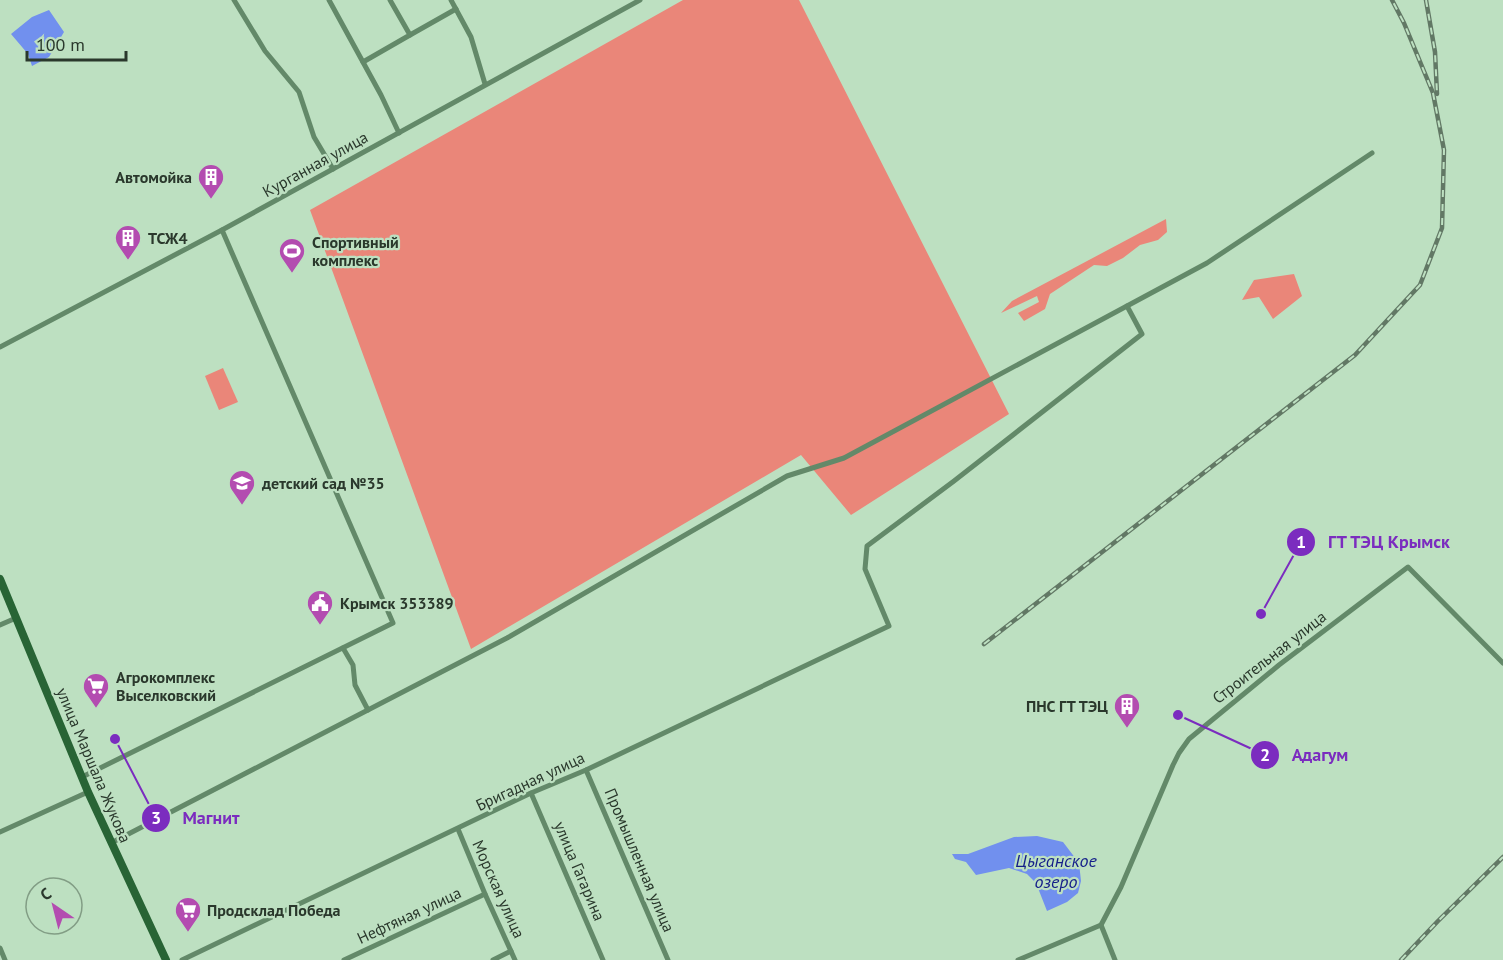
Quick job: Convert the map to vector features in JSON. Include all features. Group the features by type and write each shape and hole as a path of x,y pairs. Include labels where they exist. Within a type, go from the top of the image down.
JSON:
{"main road":[{"name":"улица Маршала Жукова","path":"0,579 88,792 166,960"}],"street":[{"path":"234,0 265,51 299,92 314,137 333,169"},
{"path":"329,0 399,133"},
{"path":"390,0 410,35"},
{"path":"452,0 471,37 485,84"},
{"name":"Курганная улица","path":"0,347 222,230 632,2 640,0"},
{"path":"363,62 456,9"},
{"path":"111,843 507,638 787,476 844,458 1127,306 1207,262 1372,153"},
{"path":"82,777 393,623 222,230"},
{"name":"Бригадная улица","path":"182,960 531,793 586,770 889,626 865,569 867,546 1142,334 1127,306"},
{"name":"Строительная улица","path":"1101,925 1121,888 1173,765 1189,739 1279,665 1408,567 1503,663"},
{"path":"0,625 16,618"},
{"path":"343,648 353,665 355,685 368,710"},
{"name":"Промышленная улица","path":"586,770 668,960"},
{"path":"0,832 88,792"},
{"name":"улица Гагарина","path":"531,793 603,960"},
{"name":"Морская улица","path":"458,829 515,960"},
{"name":"Нефтяная улица","path":"344,960 485,894"},
{"path":"1018,960 1101,925 1115,960"},
{"path":"0,948 5,960"},
{"path":"493,960 511,951"}],"shaded area":[{"path":"683,0 799,0 1009,414 851,515 801,455 471,649 310,210"},
{"path":"1166,219 1167,232 1158,240 1140,245 1123,258 1107,266 1094,265 1050,294 1045,309 1024,321 1018,313 1039,302 1037,296 1001,313 1012,301"},
{"path":"1294,274 1302,296 1273,319 1259,297 1242,300 1254,280"},
{"path":"223,368 238,402 219,410 205,376"}],"water":[{"path":"49,10 64,32 49,57 32,66 28,54 11,34 32,17"},
{"name":"Цыганское озеро","path":"1037,836 1063,842 1079,863 1081,881 1078,893 1067,902 1047,911 1036,883 1027,874 1009,868 976,875 966,862 955,859 952,854 968,854 1014,837"}],"railway":[{"path":"984,644 1355,355 1420,285 1442,228 1444,150 1433,93 1392,0"},
{"path":"1426,0 1435,52 1437,94"},
{"path":"1401,960 1503,857"}],"place":[{"name":"Автомойка","path":"211,200"},
{"name":"ТСЖ4","path":"128,261"},
{"name":"Спортивный комплекс","path":"292,274"},
{"name":"детский сад №35","path":"242,506"},
{"name":"ГТ ТЭЦ Крымск","path":"1261,614"},
{"name":"Крымск 353389","path":"320,626"},
{"name":"Агрокомплекс Выселковский","path":"96,709"},
{"name":"Адагум","path":"1178,715"},
{"name":"ПНС ГТ ТЭЦ","path":"1127,729"},
{"name":"Магнит","path":"115,739"},
{"name":"Продсклад Победа","path":"188,933"}]}
